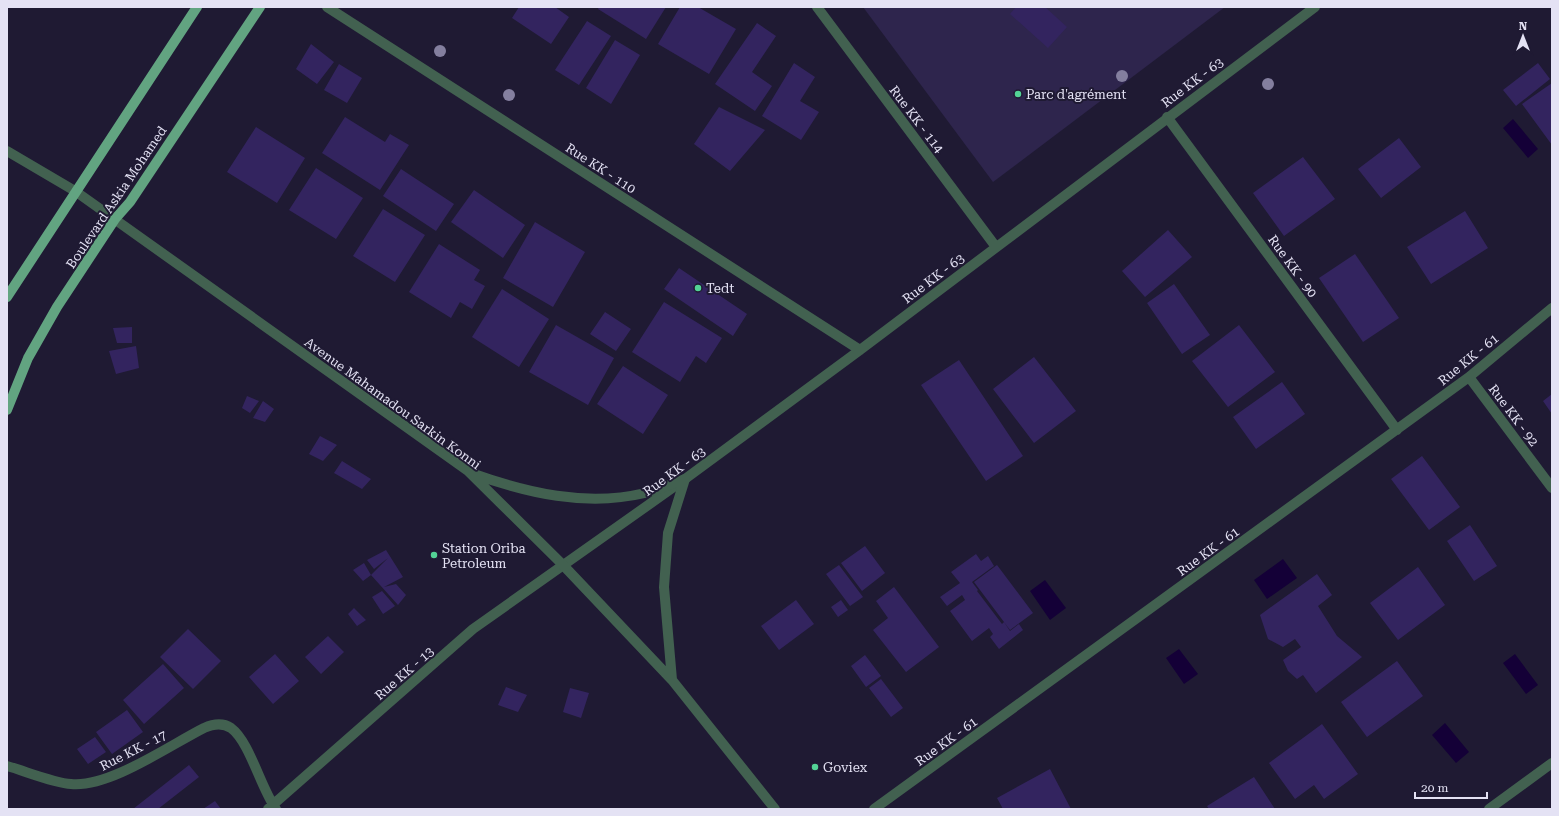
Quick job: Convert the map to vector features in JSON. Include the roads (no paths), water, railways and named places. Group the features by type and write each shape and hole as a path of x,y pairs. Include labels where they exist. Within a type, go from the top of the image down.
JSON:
{"main road":[{"path":"7,297 75,191 197,7"},
{"name":"Boulevard Askia Mohamed","path":"7,410 32,351 57,306 115,219 130,202 260,7"}],"street":[{"name":"Rue KK - 110","path":"327,7 860,350"},
{"name":"Rue KK - 114","path":"817,7 996,246"},
{"name":"Rue KK - 63","path":"564,565 685,479 860,350 1167,117 1315,7"},
{"name":"Rue KK - 90","path":"1167,117 1397,430"},
{"name":"Avenue Mahamadou Sarkin Konni","path":"7,151 75,191 468,471 564,565 672,680 775,809"},
{"name":"Rue KK - 61","path":"874,809 1469,377 1552,308"},
{"name":"Rue KK - 92","path":"1469,377 1552,488"},
{"path":"468,471 510,487 555,497 611,498 645,493 685,479"},
{"path":"672,680 664,587 668,533 685,479"},
{"name":"Rue KK - 13","path":"272,807 473,629 564,565"},
{"name":"Rue KK - 17","path":"7,766 71,784 95,783 125,771 210,725 224,725 232,728 241,739 272,807"},
{"path":"1489,809 1552,763"}],"place":[{"name":"Parc d'agrément","path":"1018,94"},
{"name":"Tedt","path":"698,288"},
{"name":"Station Oriba Petroleum","path":"434,555"},
{"name":"Goviex","path":"815,767"}]}
